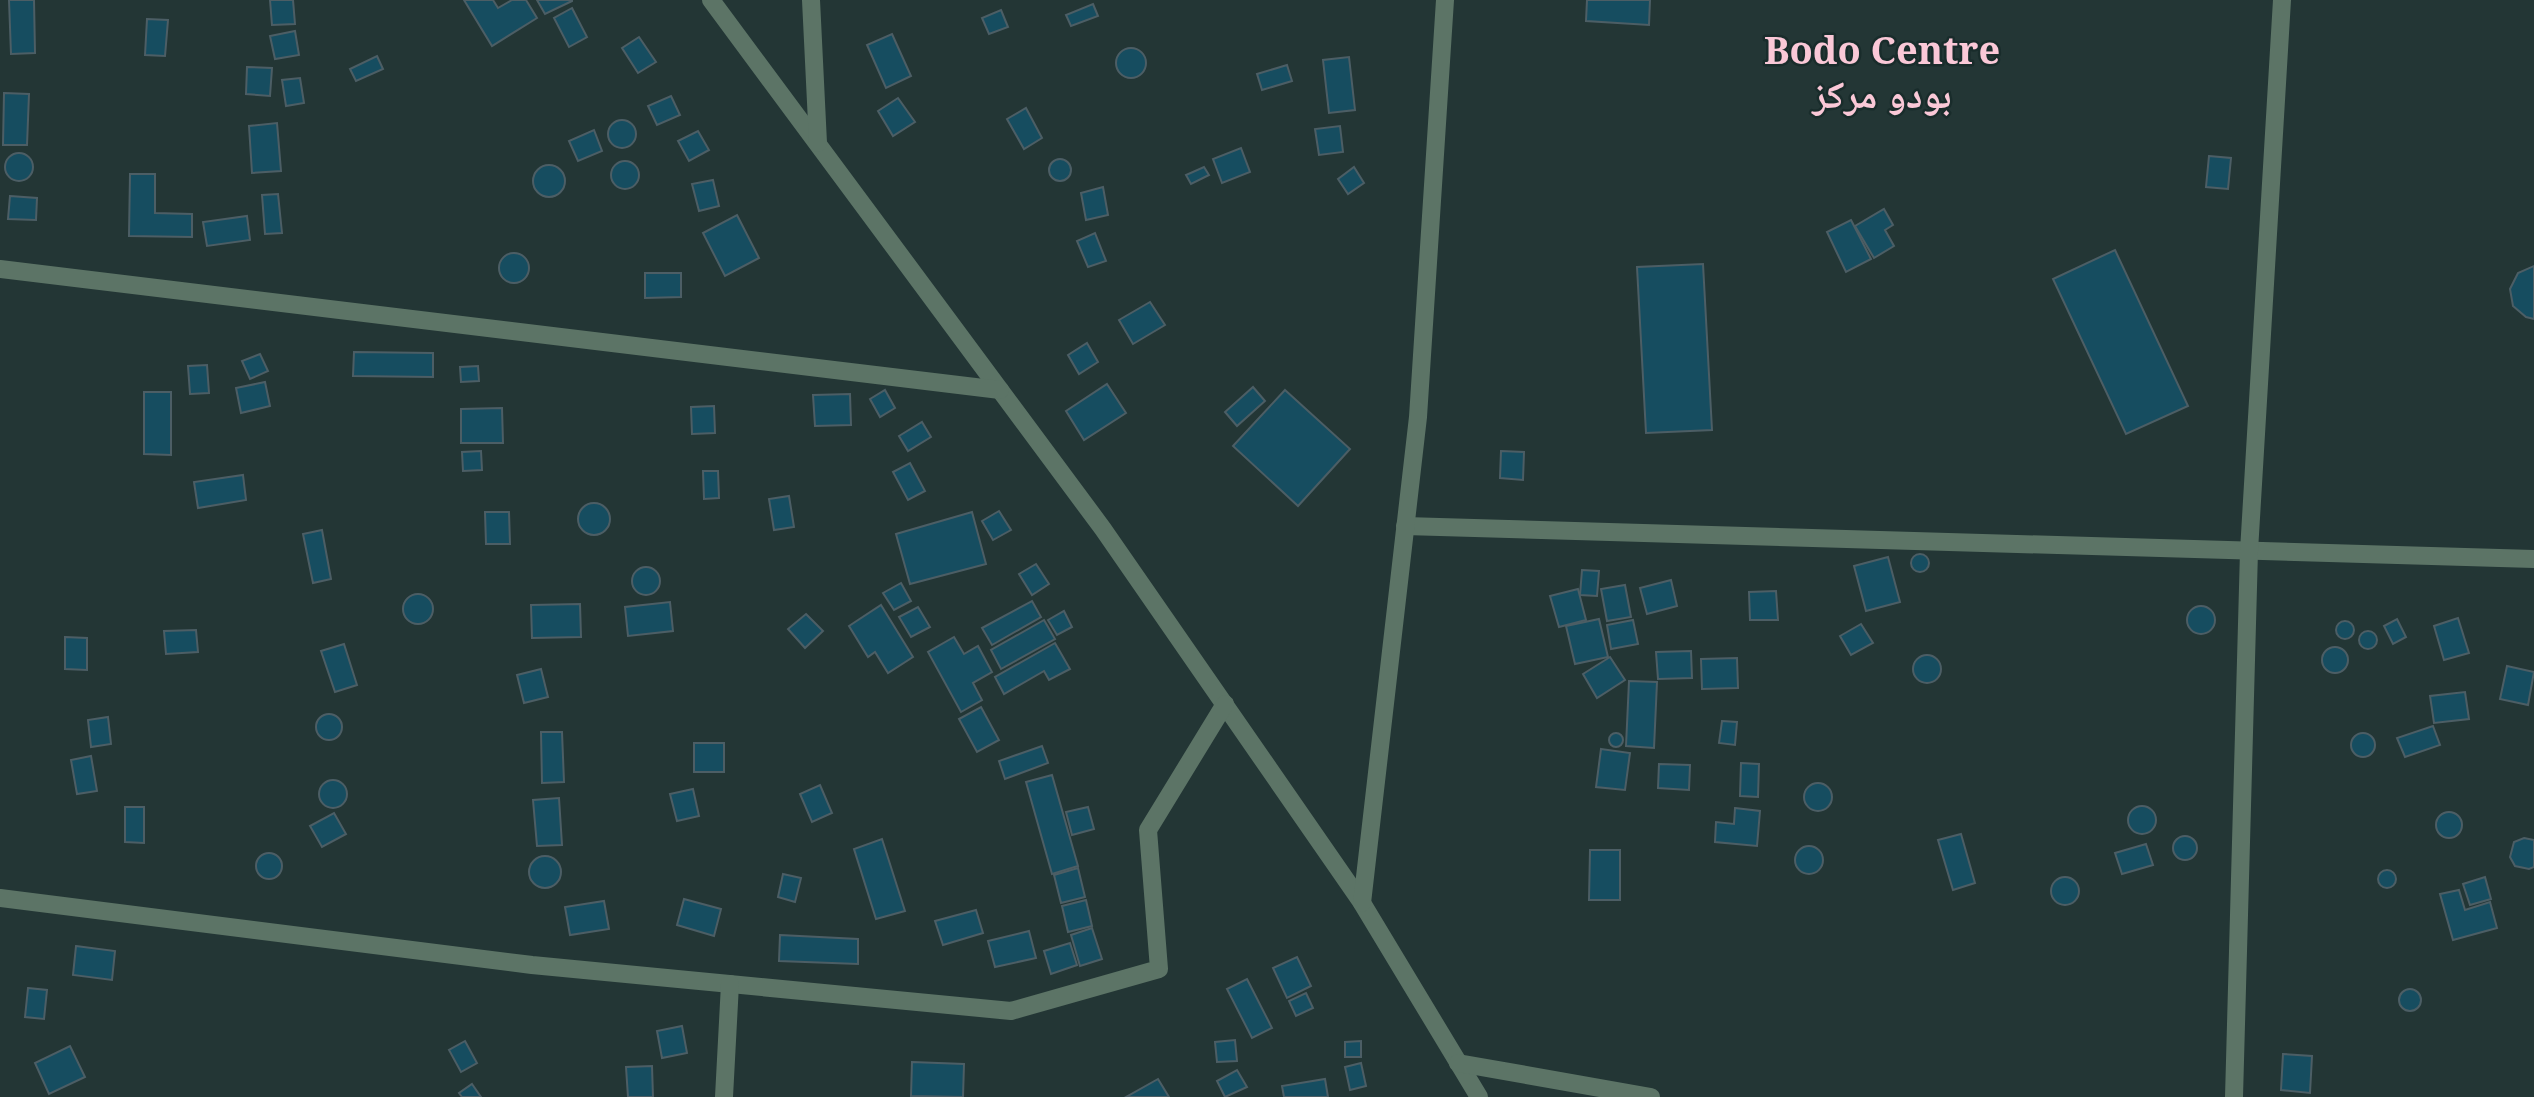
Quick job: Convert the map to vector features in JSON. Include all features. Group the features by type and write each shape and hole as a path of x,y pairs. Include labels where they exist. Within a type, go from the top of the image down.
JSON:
{"street":[{"path":"711,0 1103,529 1362,902 1479,1097"},
{"path":"811,0 818,144"},
{"path":"1362,902 1418,417 1445,0"},
{"path":"2234,1097 2249,551 2282,0"},
{"path":"0,270 1000,390"},
{"path":"1405,526 2534,559"},
{"path":"0,898 532,965 1011,1011 1159,969 1148,830 1225,704"},
{"path":"724,1097 730,984"},
{"path":"1458,1063 1651,1097"}],"building":[{"path":"9,0 34,0 35,53 11,54"},
{"path":"270,0 293,0 295,24 272,25"},
{"path":"464,0 493,0 498,8 512,0 526,0 537,18 492,46"},
{"path":"537,0 572,0 572,1 545,14"},
{"path":"1587,0 1650,0 1649,25 1586,21"},
{"path":"1093,4 1098,16 1071,26 1066,15"},
{"path":"572,8 587,37 569,47 554,18"},
{"path":"1001,10 1008,27 989,34 982,18"},
{"path":"147,19 168,20 165,56 145,55"},
{"path":"295,31 299,55 275,59 270,36"},
{"path":"892,34 911,76 886,88 867,45"},
{"path":"639,37 656,62 638,73 622,48"},
{"path":"1131,48 1137,49 1145,57 1145,69 1137,77 1131,78 1125,77 1117,69 1116,63 1117,57 1125,49"},
{"path":"377,56 383,69 356,81 350,69"},
{"path":"1349,57 1355,110 1329,113 1323,60"},
{"path":"1287,65 1292,81 1262,90 1257,74"},
{"path":"247,67 272,68 270,96 246,94"},
{"path":"300,78 304,103 286,106 282,80"},
{"path":"4,93 29,94 27,145 3,145"},
{"path":"671,96 680,115 657,125 648,106"},
{"path":"898,98 915,122 893,136 878,111"},
{"path":"1026,108 1042,138 1024,149 1007,119"},
{"path":"622,120 632,124 636,134 632,144 622,148 612,144 608,134 612,124"},
{"path":"277,123 281,171 252,173 249,126"},
{"path":"1340,126 1343,152 1319,155 1315,129"},
{"path":"594,130 602,151 578,161 569,141"},
{"path":"698,131 709,150 689,161 678,141"},
{"path":"1241,148 1250,172 1222,183 1213,159"},
{"path":"19,153 29,157 33,167 29,177 19,181 9,177 5,167 9,157"},
{"path":"2209,156 2231,158 2228,189 2206,187"},
{"path":"1056,159 1064,159 1071,166 1071,174 1064,181 1056,181 1049,174 1049,166"},
{"path":"625,161 635,165 639,175 635,185 625,189 615,185 611,175 615,165"},
{"path":"549,165 561,169 565,181 561,193 549,197 537,193 533,181 537,169"},
{"path":"1204,167 1209,175 1191,184 1186,175"},
{"path":"1354,167 1364,183 1348,194 1338,179"},
{"path":"130,174 155,174 155,213 192,214 192,237 129,236"},
{"path":"713,180 719,206 699,211 692,184"},
{"path":"1103,187 1108,215 1086,220 1081,193"},
{"path":"278,194 282,233 265,234 262,195"},
{"path":"10,196 37,198 36,220 8,219"},
{"path":"1884,209 1893,225 1885,230 1894,246 1874,258 1855,226"},
{"path":"737,215 759,258 725,276 703,233"},
{"path":"247,216 250,240 207,246 203,222"},
{"path":"1851,220 1871,259 1846,272 1827,232"},
{"path":"1095,233 1106,261 1088,267 1077,241"},
{"path":"2115,250 2188,406 2126,434 2053,279"},
{"path":"514,253 525,257 529,268 525,279 514,283 503,279 499,268 503,257"},
{"path":"1703,264 1712,430 1646,433 1637,267"},
{"path":"2534,266 2534,319 2526,317 2513,306 2510,289 2518,273"},
{"path":"645,273 681,273 681,297 645,298"},
{"path":"1150,302 1165,325 1133,344 1119,320"},
{"path":"1087,343 1098,362 1079,374 1068,355"},
{"path":"354,352 433,353 433,377 353,376"},
{"path":"260,354 268,371 250,379 242,361"},
{"path":"207,365 209,393 190,394 188,366"},
{"path":"478,366 479,381 461,382 460,367"},
{"path":"265,382 270,406 241,413 236,388"},
{"path":"1107,384 1126,413 1084,440 1066,411"},
{"path":"1253,387 1265,401 1237,426 1225,412"},
{"path":"885,390 895,408 880,417 870,399"},
{"path":"1285,390 1350,449 1298,506 1233,446"},
{"path":"144,392 171,392 171,455 144,454"},
{"path":"850,394 851,425 815,426 813,395"},
{"path":"714,406 715,433 692,434 691,407"},
{"path":"502,408 503,443 461,443 461,409"},
{"path":"922,422 931,437 908,451 899,436"},
{"path":"481,451 482,470 463,471 462,452"},
{"path":"1501,451 1524,452 1523,480 1500,478"},
{"path":"910,463 925,491 908,500 893,472"},
{"path":"703,471 718,471 719,498 704,499"},
{"path":"243,475 246,500 198,508 194,482"},
{"path":"789,496 794,527 774,530 769,499"},
{"path":"594,503 605,508 610,519 605,530 594,535 583,530 578,519 583,508"},
{"path":"999,511 1011,530 993,540 982,521"},
{"path":"485,512 509,512 510,544 486,544"},
{"path":"972,512 986,564 910,584 896,534"},
{"path":"322,530 331,579 313,583 303,534"},
{"path":"1920,554 1926,557 1929,563 1926,569 1920,572 1914,569 1911,563 1914,557"},
{"path":"1888,557 1900,602 1866,611 1854,566"},
{"path":"1036,564 1049,584 1032,595 1019,574"},
{"path":"646,567 656,571 660,581 656,591 646,595 636,591 632,581 636,571"},
{"path":"1582,570 1599,571 1597,596 1580,595"},
{"path":"1671,580 1677,606 1647,614 1640,588"},
{"path":"901,583 911,601 894,610 883,593"},
{"path":"1625,585 1631,617 1607,621 1601,589"},
{"path":"1578,589 1586,620 1559,627 1550,596"},
{"path":"1776,591 1778,620 1750,620 1749,592"},
{"path":"418,594 428,599 433,609 428,619 418,624 408,619 403,609 408,599"},
{"path":"1032,601 1041,617 992,645 982,628"},
{"path":"670,602 673,631 628,636 625,607"},
{"path":"580,604 581,637 532,638 531,605"},
{"path":"881,605 913,657 888,673 875,652 868,657 849,626"},
{"path":"2201,606 2211,610 2215,620 2211,630 2201,634 2191,630 2187,620 2191,610"},
{"path":"918,607 930,627 911,637 899,617"},
{"path":"1064,611 1072,627 1057,635 1048,620"},
{"path":"806,614 823,631 805,648 788,629"},
{"path":"2458,618 2469,653 2444,660 2434,626"},
{"path":"1599,619 1608,657 1575,664 1566,626"},
{"path":"2397,619 2406,637 2393,644 2384,626"},
{"path":"1044,620 1055,639 1001,669 991,650"},
{"path":"1633,620 1638,644 1611,649 1607,625"},
{"path":"2345,621 2351,624 2354,630 2351,636 2345,639 2339,636 2336,630 2339,624"},
{"path":"1861,624 1873,643 1851,655 1840,636"},
{"path":"196,630 198,652 166,654 164,631"},
{"path":"2368,631 2374,634 2377,640 2374,646 2368,649 2362,646 2359,640 2362,634"},
{"path":"65,637 87,638 87,670 65,669"},
{"path":"954,637 964,654 978,646 992,672 973,683 982,700 961,712 928,652"},
{"path":"1055,643 1070,669 1049,680 1044,671 1004,694 995,677"},
{"path":"344,644 357,685 335,692 321,651"},
{"path":"2335,647 2344,651 2348,660 2344,669 2335,673 2326,669 2322,660 2326,651"},
{"path":"1691,651 1692,678 1658,679 1656,652"},
{"path":"1927,655 1937,659 1941,669 1937,679 1927,683 1917,679 1913,669 1917,659"},
{"path":"1610,657 1625,680 1597,698 1583,674"},
{"path":"1737,658 1738,688 1702,689 1701,659"},
{"path":"2507,666 2534,672 2528,705 2500,699"},
{"path":"541,669 548,697 524,703 517,675"},
{"path":"1629,681 1657,682 1654,748 1626,746"},
{"path":"2465,692 2469,719 2434,723 2430,696"},
{"path":"981,707 999,740 977,752 959,719"},
{"path":"329,714 338,718 342,727 338,736 329,740 320,736 316,727 320,718"},
{"path":"108,717 111,744 91,747 88,720"},
{"path":"1722,721 1737,722 1735,745 1719,743"},
{"path":"2433,726 2440,745 2405,757 2397,738"},
{"path":"541,732 562,732 564,782 542,783"},
{"path":"1613,733 1619,733 1623,740 1619,747 1613,747 1609,743 1609,737"},
{"path":"2358,733 2368,733 2375,740 2375,750 2368,757 2358,757 2351,750 2351,740"},
{"path":"694,743 724,743 724,772 694,772"},
{"path":"1042,746 1048,763 1005,779 999,761"},
{"path":"1601,749 1630,753 1625,790 1596,787"},
{"path":"91,756 97,791 77,794 71,760"},
{"path":"1741,763 1759,764 1758,797 1740,796"},
{"path":"1659,764 1690,765 1689,790 1658,788"},
{"path":"1052,775 1078,866 1052,874 1026,782"},
{"path":"333,780 343,784 347,794 343,804 333,808 323,804 319,794 323,784"},
{"path":"1818,783 1828,787 1832,797 1828,807 1818,811 1808,807 1804,797 1808,787"},
{"path":"820,785 832,813 812,822 800,794"},
{"path":"693,789 699,816 677,821 670,794"},
{"path":"559,798 562,845 537,846 533,800"},
{"path":"2142,806 2152,810 2156,820 2152,830 2142,834 2132,830 2128,820 2132,810"},
{"path":"125,807 144,807 144,843 125,842"},
{"path":"1088,807 1094,829 1072,835 1066,812"},
{"path":"1735,808 1760,811 1757,846 1715,842 1716,822 1734,824"},
{"path":"2449,812 2458,816 2462,825 2458,834 2449,838 2440,834 2436,825 2440,816"},
{"path":"334,813 346,834 322,847 310,826"},
{"path":"1961,834 1975,883 1953,890 1938,840"},
{"path":"2185,836 2196,843 2197,848 2190,859 2185,860 2174,853 2173,848 2180,837"},
{"path":"2524,838 2534,840 2534,867 2529,869 2515,866 2510,857 2514,842"},
{"path":"882,839 905,911 876,919 854,849"},
{"path":"2146,844 2153,865 2122,874 2115,853"},
{"path":"1809,846 1819,850 1823,860 1819,870 1809,874 1799,870 1795,860 1799,850"},
{"path":"1590,850 1620,850 1620,900 1589,900"},
{"path":"269,853 278,857 282,866 278,875 269,879 260,875 256,866 260,857"},
{"path":"545,856 556,861 561,872 556,883 545,888 534,883 529,872 534,861"},
{"path":"1078,868 1085,897 1061,903 1054,875"},
{"path":"2387,870 2393,873 2396,879 2393,885 2387,888 2381,885 2378,879 2381,873"},
{"path":"783,874 801,878 795,902 778,897"},
{"path":"2065,877 2075,881 2079,891 2075,901 2065,905 2055,901 2051,891 2055,881"},
{"path":"2485,877 2491,899 2470,905 2463,884"},
{"path":"2459,890 2465,910 2490,902 2497,928 2453,940 2440,894"},
{"path":"684,899 721,909 714,936 677,925"},
{"path":"1086,900 1092,926 1068,932 1062,906"},
{"path":"604,901 609,929 570,935 565,907"},
{"path":"976,910 983,933 943,945 935,921"},
{"path":"1092,928 1102,959 1080,966 1071,935"},
{"path":"1029,931 1036,958 995,967 988,941"},
{"path":"780,935 858,939 858,964 779,961"},
{"path":"1070,943 1077,965 1051,974 1044,951"},
{"path":"76,946 115,951 112,980 73,975"},
{"path":"1297,957 1311,986 1287,998 1273,968"},
{"path":"1247,979 1272,1028 1252,1038 1227,989"},
{"path":"28,988 47,990 44,1019 25,1017"},
{"path":"2406,989 2414,989 2421,996 2421,1004 2414,1011 2406,1011 2399,1004 2399,996"},
{"path":"1306,993 1313,1008 1296,1016 1289,1001"},
{"path":"682,1026 687,1053 662,1058 657,1031"},
{"path":"1235,1040 1237,1061 1217,1062 1215,1042"},
{"path":"465,1041 477,1063 461,1072 449,1050"},
{"path":"1361,1041 1361,1057 1345,1057 1345,1042"},
{"path":"70,1046 85,1077 49,1094 35,1063"},
{"path":"2283,1054 2312,1056 2310,1093 2281,1090"},
{"path":"912,1062 964,1064 963,1097 911,1096"},
{"path":"1361,1063 1366,1086 1350,1090 1345,1067"},
{"path":"652,1066 653,1097 628,1097 626,1067"},
{"path":"1237,1070 1247,1087 1225,1097 1217,1081"},
{"path":"1158,1079 1169,1097 1126,1097"},
{"path":"1325,1079 1328,1097 1284,1097 1282,1086"},
{"path":"472,1084 481,1097 462,1097 459,1093"}],"district":[{"name":"Bodo Centre بودو مركز","path":"1882,71"}]}
